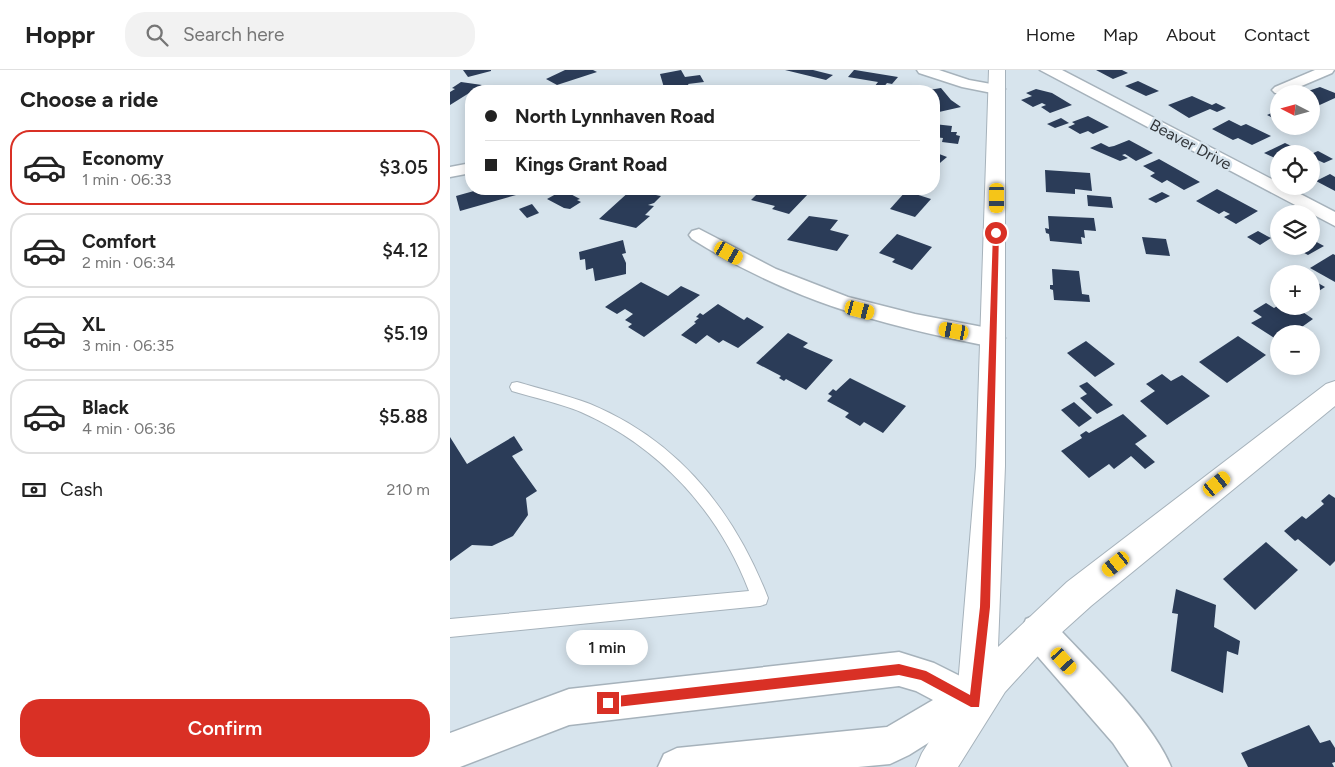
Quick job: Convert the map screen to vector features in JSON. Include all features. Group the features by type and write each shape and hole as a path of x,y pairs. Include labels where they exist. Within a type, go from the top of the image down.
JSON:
{"street":[{"path":"924,70 967,84 997,80 993,338 985,607 975,704"},
{"name":"Beaver Drive","path":"1047,70 1066,78 1335,220"},
{"path":"1292,85 1327,70 1335,73"},
{"path":"450,172 465,169"},
{"path":"699,235 744,262 820,297 915,324 993,338"},
{"path":"936,767 975,704 1014,654 1038,631 1079,594 1335,391"},
{"path":"1038,631 1126,730 1152,767"},
{"path":"450,752 570,707 899,670 922,675 975,704"},
{"path":"677,767 890,745 909,736 932,719 952,710 975,704"}],"lane":[{"path":"450,628 760,598 754,579 726,524 684,473 643,441 586,409 517,387"}],"building":[{"path":"463,70 491,70 491,71 468,77"},
{"path":"565,70 593,70 597,72 557,85 546,79"},
{"path":"681,70 685,77 700,75 704,82 688,85 663,85 660,74"},
{"path":"785,70 813,70 833,75 826,80"},
{"path":"854,70 898,77 892,84 876,85 878,82 848,77"},
{"path":"1096,70 1122,70 1128,73 1113,79"},
{"path":"1138,81 1159,91 1146,96 1125,86"},
{"path":"461,82 482,85 465,85 465,96 450,105 450,92 455,89 452,88"},
{"path":"1320,87 1335,93 1335,98 1320,105"},
{"path":"940,88 951,100 961,107 940,112"},
{"path":"1036,89 1052,93 1072,105 1050,113 1041,107 1046,105 1042,103 1033,107 1021,100 1032,96 1026,93"},
{"path":"1192,96 1212,105 1216,103 1226,108 1217,112 1210,109 1189,118 1168,105"},
{"path":"1088,116 1109,127 1093,134 1088,131 1080,134 1068,127 1075,124 1072,122"},
{"path":"1061,118 1069,123 1055,128 1047,124"},
{"path":"1229,120 1241,126 1246,124 1271,136 1252,145 1238,138 1233,140 1212,129"},
{"path":"940,125 952,126 951,132 957,132 956,135 960,136 958,144 942,142 943,138 940,138"},
{"path":"1129,140 1153,153 1136,161 1125,154 1122,155 1128,158 1120,161 1090,148 1101,143 1109,147 1114,146"},
{"path":"1270,150 1270,156 1264,153"},
{"path":"1320,152 1333,159 1324,163 1320,161"},
{"path":"940,154 947,157 940,163"},
{"path":"1159,159 1200,182 1184,190 1167,180 1162,183 1150,176 1155,173 1143,166"},
{"path":"1045,170 1090,173 1092,191 1075,189 1075,194 1046,192"},
{"path":"1330,174 1335,177 1335,191 1320,183 1320,179"},
{"path":"1217,189 1258,211 1236,224 1224,217 1230,214 1224,211 1219,214 1196,201"},
{"path":"1162,192 1170,196 1156,203 1148,199"},
{"path":"465,193 465,195 516,195 460,211 456,196"},
{"path":"554,195 572,195 580,199 577,200 581,202 570,209 547,199"},
{"path":"625,195 661,196 654,203 648,205 654,206 645,215 650,216 636,228 599,219"},
{"path":"756,195 807,195 789,214 772,209 775,206 751,200"},
{"path":"902,195 918,195 931,199 915,217 890,209"},
{"path":"1087,195 1111,197 1113,208 1088,206"},
{"path":"532,204 539,213 527,218 519,209"},
{"path":"809,216 838,220 830,230 849,235 837,251 787,240"},
{"path":"1048,216 1094,218 1096,231 1084,230 1085,238 1081,237 1082,244 1050,241 1049,234 1046,233 1045,228 1049,229"},
{"path":"1258,231 1270,239 1260,245 1247,237"},
{"path":"897,234 932,247 912,270 892,262 895,259 879,253"},
{"path":"1142,237 1166,239 1170,256 1146,254"},
{"path":"623,240 626,253 622,254 626,263 626,274 595,281 593,268 586,270 585,259 580,260 579,252"},
{"path":"1333,254 1335,255 1335,282 1320,274 1320,265 1315,265"},
{"path":"1052,269 1079,271 1082,294 1089,295 1090,302 1054,300 1053,290 1050,289 1050,285 1053,285"},
{"path":"641,282 668,296 681,286 700,295 644,337 628,327 632,324 625,320 633,314 625,309 617,314 605,307"},
{"path":"1266,303 1270,306 1270,315 1307,315 1313,319 1305,325 1270,325 1270,335 1251,323 1262,317 1253,311"},
{"path":"718,304 744,320 747,317 764,327 738,348 723,340 719,343 707,335 696,344 681,335 696,323 694,322 699,318 696,317 700,313 703,315"},
{"path":"788,333 808,343 803,347 833,360 806,390 786,379 784,381 779,378 781,376 756,363"},
{"path":"1238,336 1266,355 1227,383 1199,362"},
{"path":"1086,341 1115,364 1095,377 1067,353"},
{"path":"1162,374 1171,381 1182,375 1210,396 1167,425 1140,401 1155,391 1146,384"},
{"path":"850,378 906,406 883,433 864,422 860,426 845,417 849,413 827,401 832,396 828,394 833,389 836,391"},
{"path":"1087,382 1113,405 1097,414 1080,398 1087,394 1079,386"},
{"path":"1074,402 1092,418 1079,427 1061,410"},
{"path":"1123,414 1147,436 1135,444 1155,462 1145,469 1131,456 1114,469 1109,464 1089,478 1061,451 1082,438 1080,435 1086,431 1089,433"},
{"path":"514,436 523,450 512,456 537,491 526,498 528,515 513,536 492,546 472,545 450,561 450,437 467,464"},
{"path":"1329,494 1335,498 1335,561 1330,566 1298,539 1295,541 1284,531 1302,516 1306,519 1324,504 1321,501"},
{"path":"1266,542 1298,570 1255,610 1223,579"},
{"path":"1176,589 1216,605 1214,627 1240,641 1238,655 1227,651 1223,693 1171,671 1178,614 1172,613"},
{"path":"1309,725 1320,743 1330,740 1335,748 1335,762 1332,763 1334,767 1248,767 1241,753"}],"route":[{"path":"608,703 899,670 922,675 940,683 957,695 975,704 985,607 996,233"}]}
